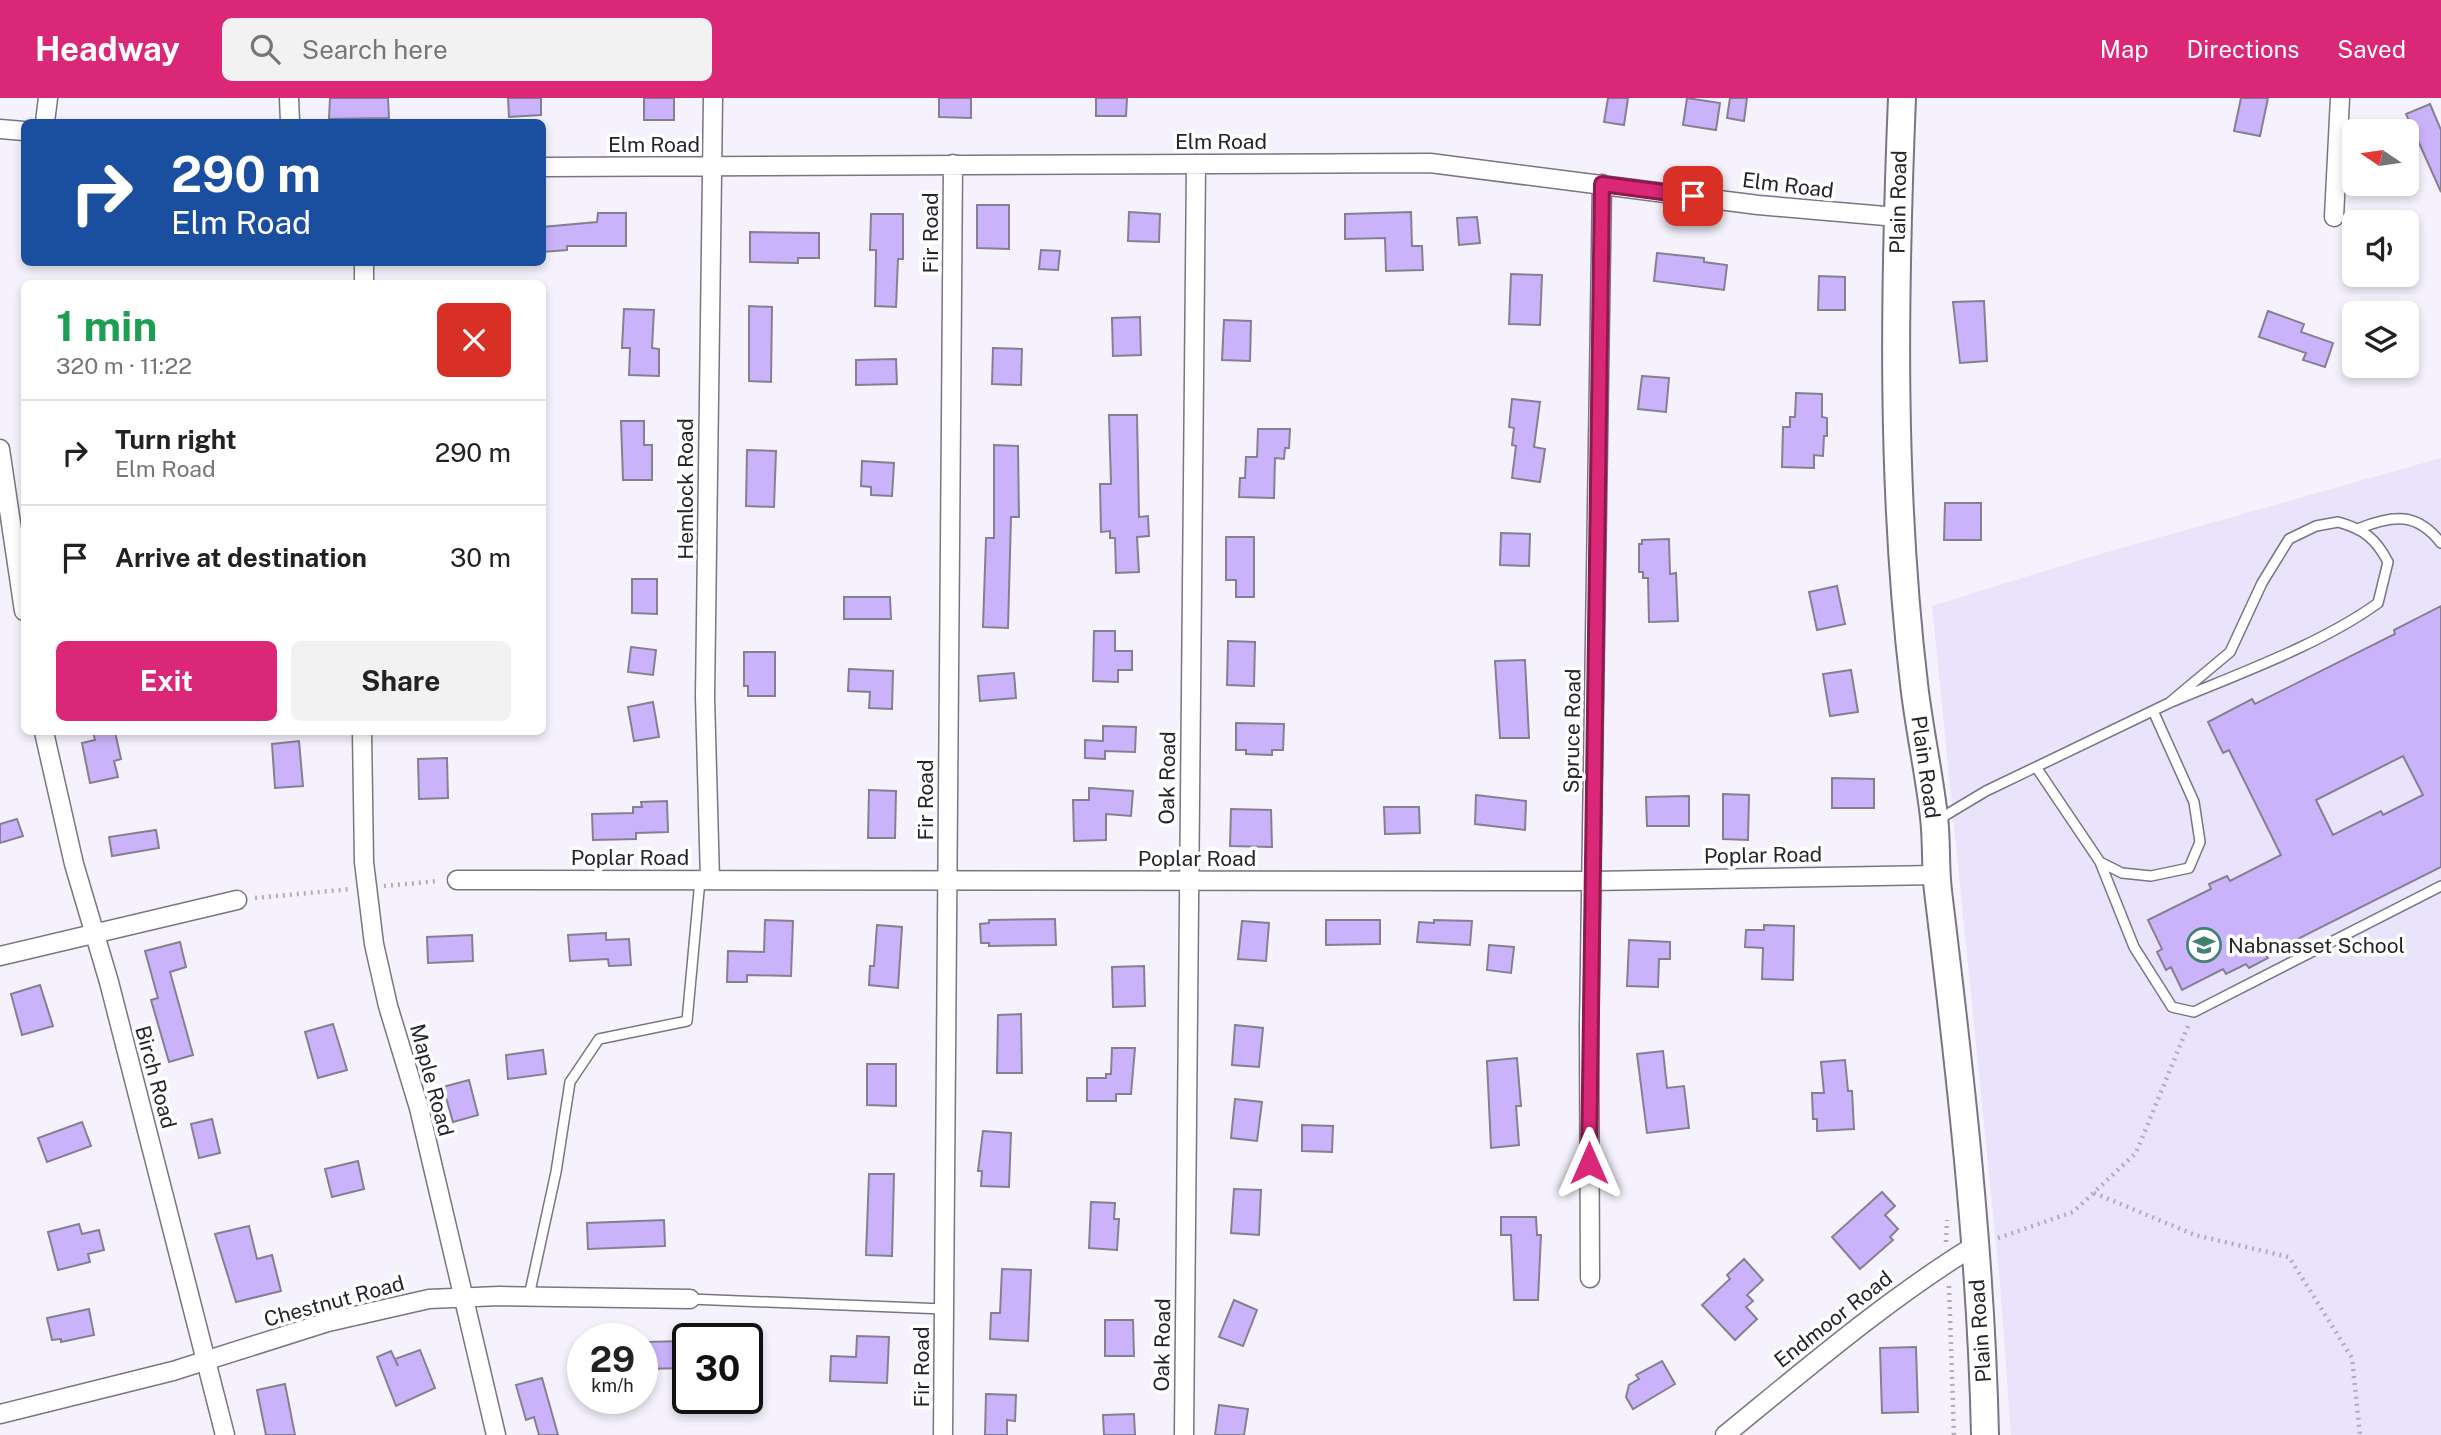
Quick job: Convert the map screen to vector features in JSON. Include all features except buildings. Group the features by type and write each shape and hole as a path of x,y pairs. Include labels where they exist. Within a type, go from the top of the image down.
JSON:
{"main road":[{"name":"Plain Road","path":"1902,98 1897,217 1898,474 1914,684 1935,821 1936,875 1965,1125 1985,1435"}],"street":[{"path":"45,119 48,98"},
{"path":"289,98 290,119"},
{"name":"Hemlock Road","path":"705,880 713,98"},
{"path":"2334,217 2340,98"},
{"path":"0,129 21,131"},
{"name":"Elm Road","path":"546,167 1430,163 1772,206 1897,217"},
{"name":"Fir Road","path":"943,1435 953,164"},
{"name":"Oak Road","path":"1184,1435 1196,164"},
{"name":"Spruce Road","path":"1590,1278 1588,1128 1602,184"},
{"path":"0,449 21,591"},
{"name":"Birch Road","path":"45,735 74,864 225,1435"},
{"name":"Maple Road","path":"362,735 364,862 374,944 388,1006 419,1108 496,1435"},
{"name":"Poplar Road","path":"457,880 1592,881 1936,875"},
{"path":"0,956 237,900"},
{"name":"Endmoor Road","path":"1725,1435 1872,1315 1922,1278 1974,1246"},
{"name":"Chestnut Road","path":"0,1414 206,1362 328,1322 429,1299 690,1299"}],"lane":[{"path":"2360,528 2379,521 2405,518 2430,529 2441,543"},
{"path":"1935,821 1986,791 2110,730 2154,713 2169,703 2230,652 2262,583 2290,539 2316,526 2338,522 2360,528 2378,543 2388,562 2378,603 2364,614 2281,655 2169,703"},
{"path":"2101,862 2122,873 2151,876 2189,868 2200,842 2194,802 2154,713"},
{"path":"2036,766 2101,862 2134,947 2172,1007 2194,1012 2441,886"},
{"path":"529,1297 556,1172 570,1082 599,1039 687,1021 705,880"},
{"path":"690,1299 944,1310"}],"path":[{"path":"1974,1246 2073,1212 2136,1153 2194,1012"},
{"path":"2094,1193 2195,1235 2289,1257 2352,1358 2360,1435"}],"shaded area":[{"name":"Nabnasset School","path":"2441,458 2441,1435 2011,1435 2000,1284 1932,606 2090,557"}],"place":[{"name":"Nabnasset School","path":"2204,945"}],"route":[{"path":"1589,1163 1602,184 1693,196"}]}
